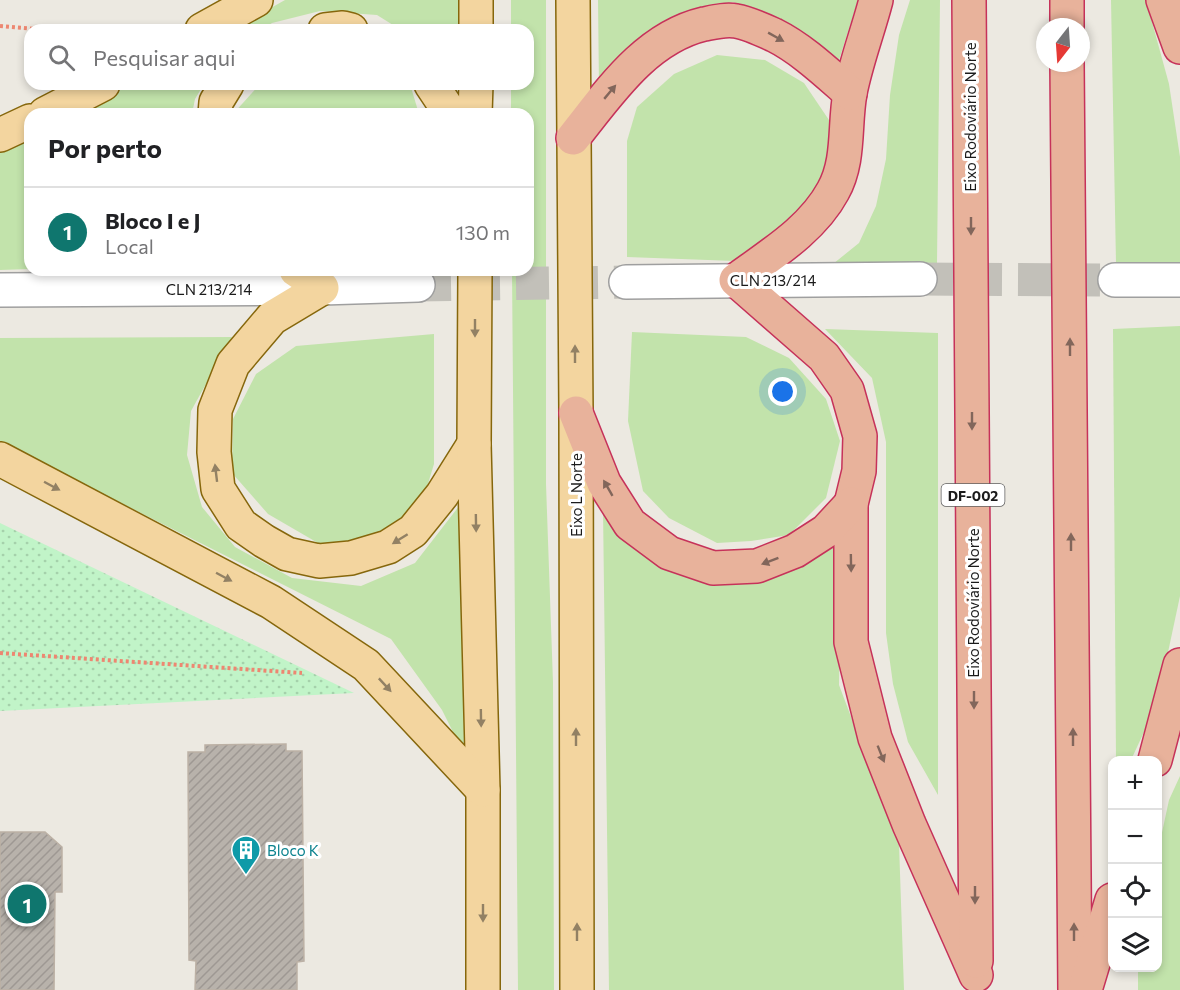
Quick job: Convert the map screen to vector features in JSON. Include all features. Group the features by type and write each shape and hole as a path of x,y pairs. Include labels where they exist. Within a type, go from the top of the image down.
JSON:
{"highway":[{"path":"876,0 850,93 845,155 834,190 816,216 780,248 736,280 824,357 848,390 860,436 860,471 851,504 851,642 875,738 976,982"},
{"name":"Eixo Rodoviário Norte","path":"969,0 976,982"},
{"path":"1067,0 1067,18"},
{"path":"1163,0 1180,47"},
{"path":"573,138 612,88 650,50 671,36 693,26 714,21 735,21 775,35 814,62 850,93"},
{"path":"1068,72 1075,990"},
{"path":"576,413 604,483 630,524 669,553 713,568 757,566 795,551 826,531 851,504"},
{"path":"1156,756 1180,665"},
{"path":"1086,990 1108,917"}],"main road":[{"path":"213,24 256,0"},
{"path":"476,0 476,24"},
{"name":"Eixo L Norte","path":"573,0 577,990"},
{"path":"57,108 91,90"},
{"path":"216,108 216,102 223,90"},
{"path":"435,90 447,108"},
{"path":"476,90 476,108"},
{"path":"0,135 24,124"},
{"path":"305,276 322,288 272,318 233,364 215,410 214,452 218,489 241,525 287,554 319,561 351,558 388,547 413,531 442,495 474,444"},
{"path":"475,276 474,444 483,790 483,990"},
{"path":"0,459 271,602 366,665 483,790"}],"street":[{"name":"CLN 213/214","path":"626,282 920,279"},
{"path":"1115,280 1180,280"},
{"name":"CLN 213/214","path":"0,290 322,288 418,285"}],"path":[{"path":"0,26 24,28"},
{"path":"0,653 314,674"}],"green space":[{"path":"285,0 464,0 464,24 391,24 377,15 320,11 270,24 243,24"},
{"path":"511,0 546,0 546,484 553,682 554,990 518,990 512,276 534,276 534,108 511,108 511,90 534,90 534,24 511,24"},
{"path":"598,0 858,0 839,60 801,33 733,2 674,21 599,88"},
{"path":"910,0 940,0 937,263 828,268 859,243 876,206 886,159 890,95 899,35"},
{"path":"1111,0 1146,0 1169,84 1180,157 1180,264 1116,263"},
{"path":"717,55 765,60 804,83 833,126 826,177 808,209 735,261 627,257 627,141 637,107 674,74"},
{"path":"120,90 200,90 193,108 86,108"},
{"path":"255,90 412,90 417,108 238,108"},
{"path":"24,140 24,269 0,270 0,152"},
{"path":"1180,326 1180,596 1157,704 1133,756 1116,756 1113,329"},
{"path":"825,329 938,333 938,795 908,742 893,684 886,633 886,442 872,378"},
{"path":"632,332 746,337 789,358 826,399 840,441 826,498 789,535 717,543 669,518 643,491 628,421"},
{"path":"434,334 434,464 423,500 392,530 357,543 318,543 268,514 232,473 233,419 256,374 296,346"},
{"path":"232,337 191,411 187,455 202,507 235,547 292,578 361,586 415,563 463,501 464,754 442,710 391,639 0,442 0,338"},
{"path":"603,508 696,576 841,531 839,685 899,844 904,990 609,990"},
{"path":"0,523 354,693 0,711"},
{"path":"1180,776 1180,990 1138,990 1138,972 1162,972 1162,832 1169,800"}],"building":[{"name":"Bloco K","path":"286,744 286,751 302,751 304,961 297,962 297,990 195,990 196,961 189,960 188,752 205,752 205,745"},
{"path":"0,832 45,832 62,847 62,892 55,892 54,990 0,990"}],"tunnel":[{"path":"920,279 1115,280"},
{"path":"418,285 626,282"}],"place":[{"name":"Bloco K","path":"246,876"},
{"name":"Bloco I e J","path":"27,904"}]}
